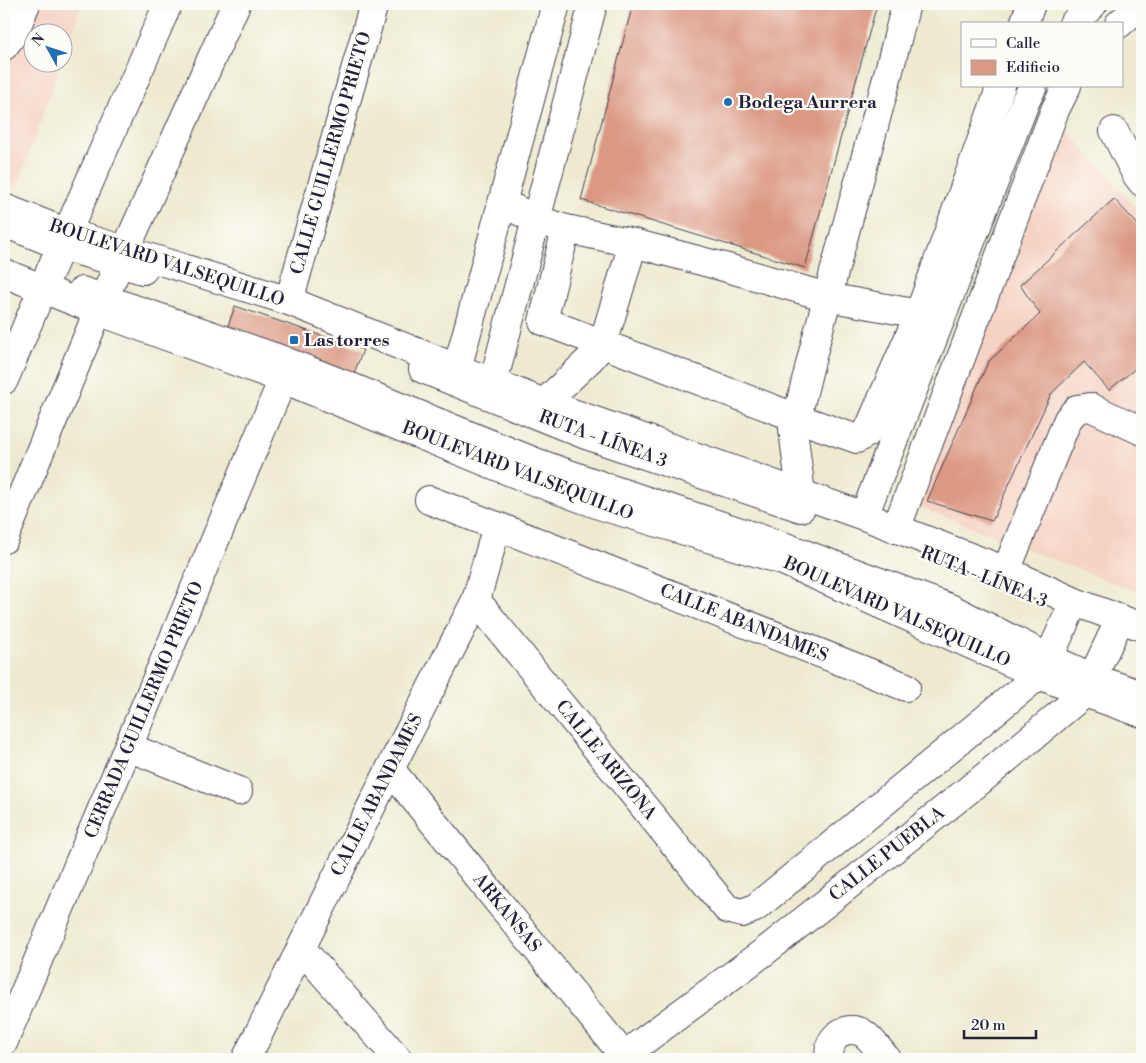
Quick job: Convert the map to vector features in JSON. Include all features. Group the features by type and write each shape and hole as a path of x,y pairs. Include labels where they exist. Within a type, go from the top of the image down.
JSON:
{"street":[{"path":"4,46 14,33 26,4"},
{"path":"4,380 168,4"},
{"path":"4,539 122,256 236,4"},
{"name":"CALLE GUILLERMO PRIETO","path":"289,301 374,4"},
{"path":"457,369 556,4"},
{"path":"492,383 593,4"},
{"path":"802,494 793,429 826,297 887,80 906,4"},
{"path":"1025,22 1031,4"},
{"path":"1075,22 1093,4"},
{"path":"1121,22 1142,4"},
{"path":"566,229 543,321 857,439 867,433 919,314 1000,88"},
{"path":"864,516 1032,88"},
{"path":"896,529 1055,110 1066,88"},
{"path":"1114,130 1140,175"},
{"path":"502,203 535,219 566,229 633,243 826,297 919,314"},
{"name":"BOULEVARD VALSEQUILLO","path":"4,208 65,240 289,301 544,403 864,516 1006,571 1072,607 1125,625"},
{"path":"4,223 65,240"},
{"path":"544,403 603,344 633,243"},
{"name":"RUTA - LÍNEA 3","path":"122,256 282,312 586,435 837,520 1072,607"},
{"path":"4,261 45,284"},
{"name":"BOULEVARD VALSEQUILLO","path":"4,274 45,284 101,305 528,479 593,503 782,560 1089,685 1142,713"},
{"path":"958,276 988,286"},
{"path":"101,305 296,365 535,462 786,547 950,608 1044,666 1072,607"},
{"name":"CERRADA GUILLERMO PRIETO","path":"4,1041 283,379"},
{"path":"910,397 941,410"},
{"path":"1006,571 1068,419 1077,409 1090,407 1142,431"},
{"name":"CALLE ABANDAMES","path":"429,500 906,687"},
{"name":"CALLE ABANDAMES","path":"246,1059 476,600 497,526"},
{"name":"CALLE ARIZONA","path":"476,600 727,909 742,913 755,908 1044,666"},
{"path":"1125,625 1142,640"},
{"name":"CALLE PUEBLA","path":"621,1058 764,952 982,780 1089,685 1125,625"},
{"path":"1089,685 1142,695"},
{"path":"128,747 238,791"},
{"name":"ARKANSAS","path":"390,769 621,1058"},
{"path":"301,948 398,1059"},
{"path":"830,1059 829,1053 834,1038 845,1031 858,1031 866,1036 887,1059"}],"shaded area":[{"path":"4,4 82,4 72,33 72,22 22,22 22,72 58,72 17,187 4,181"},
{"path":"1066,129 1142,215 1142,594 912,504"}],"building":[{"name":"Bodega Aurrera","path":"633,4 877,4 805,268 581,200"},
{"path":"1114,199 1142,229 1142,363 1109,390 1084,362 1051,394 992,521 927,501 988,362 1040,314 1020,285"},
{"name":"Las torres","path":"235,306 363,350 353,376 227,329"}],"place":[{"name":"Bodega Aurrera","path":"728,102"},
{"name":"Las torres","path":"294,340"}]}
